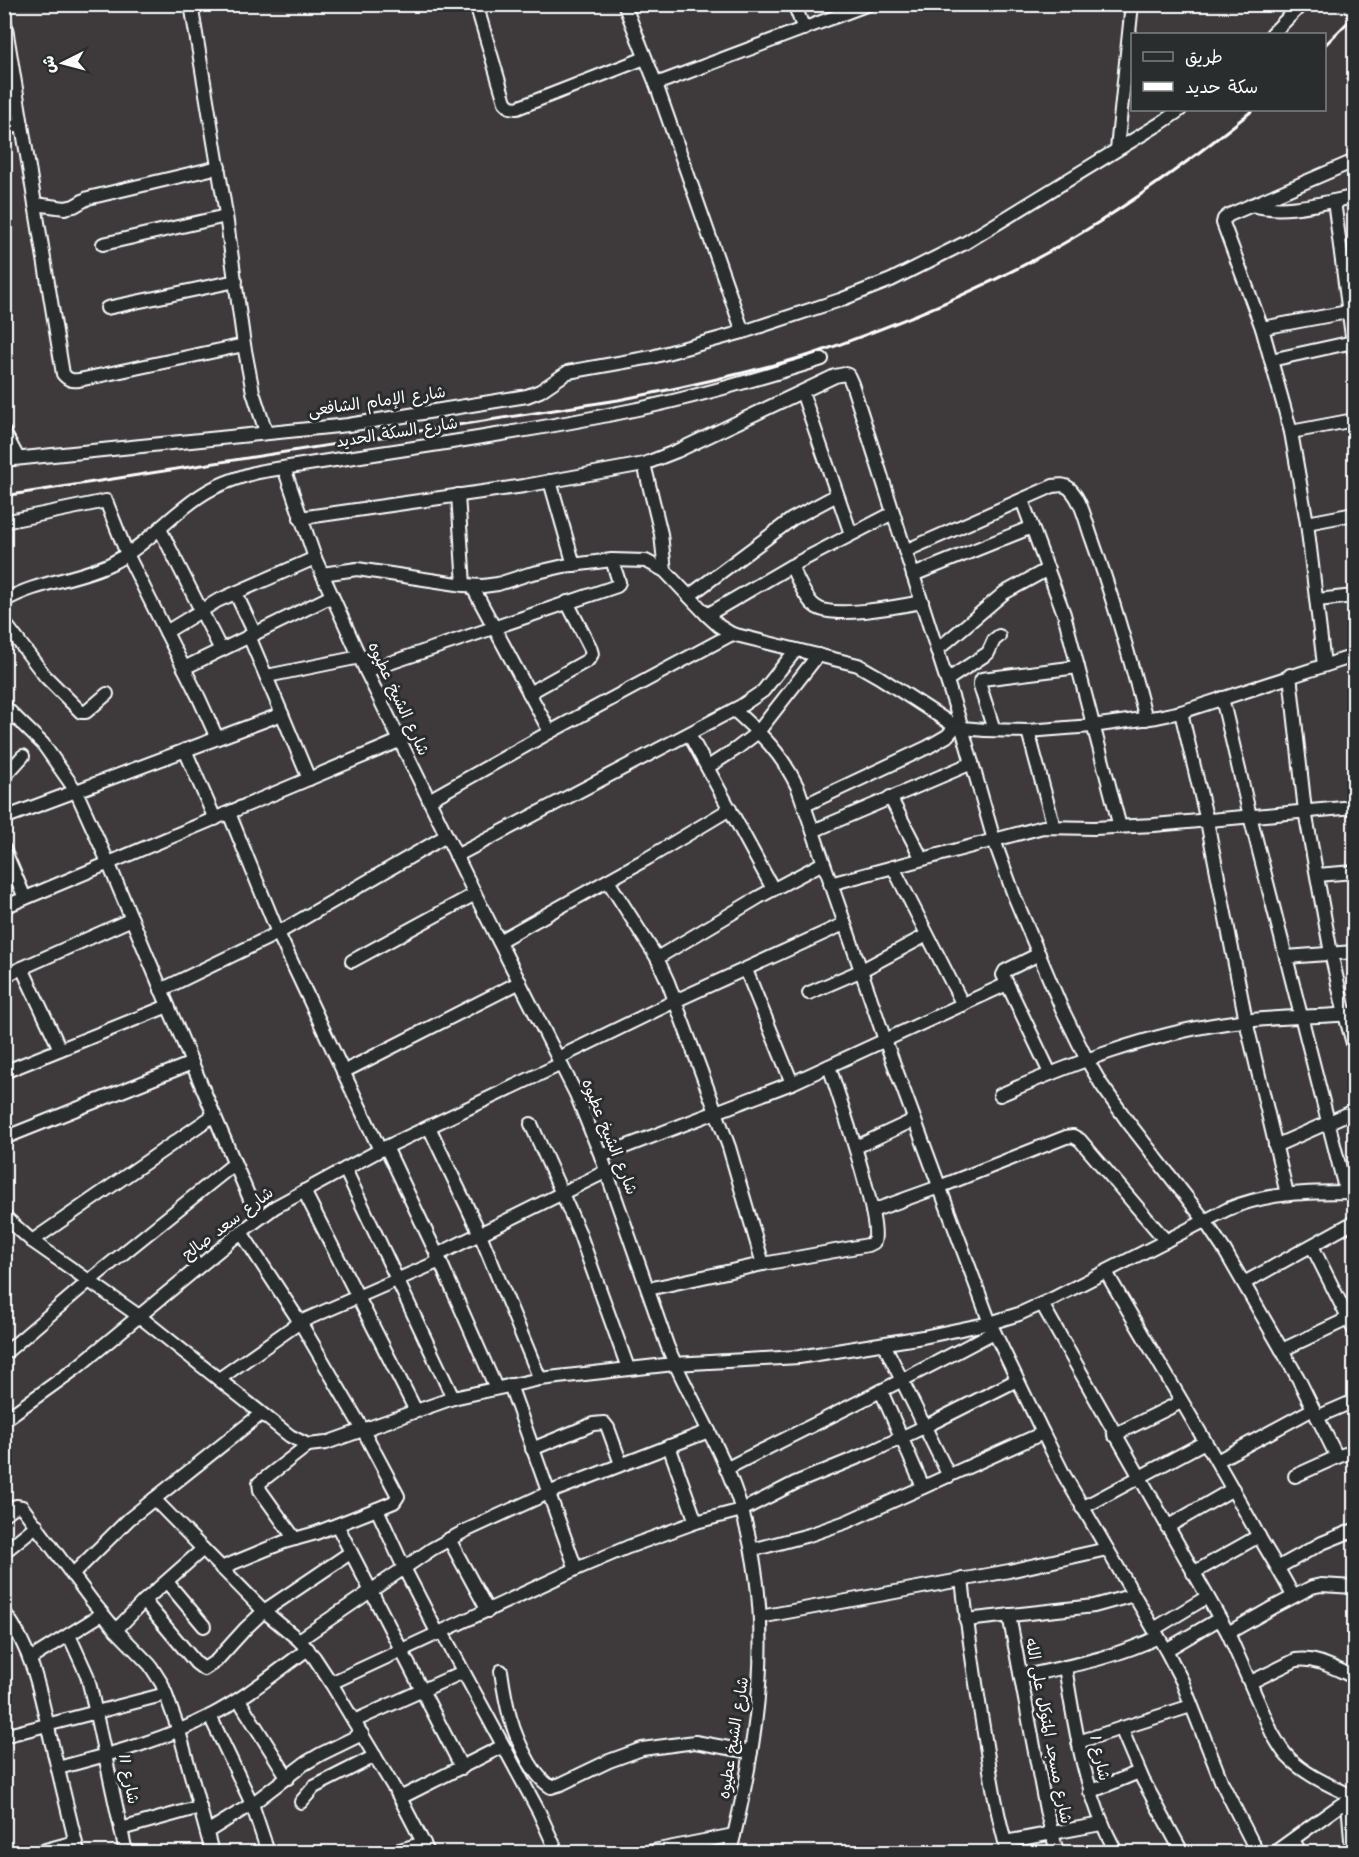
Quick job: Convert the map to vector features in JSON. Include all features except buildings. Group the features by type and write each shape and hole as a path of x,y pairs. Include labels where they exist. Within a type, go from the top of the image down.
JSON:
{"street":[{"path":"191,4 219,166 244,345 253,392 266,432"},
{"path":"476,4 505,102 513,108 645,58"},
{"path":"624,4 656,84 743,332"},
{"path":"794,4 804,29"},
{"path":"656,84 869,4"},
{"path":"1118,148 1132,4"},
{"path":"1273,33 1302,4"},
{"path":"4,16 63,374 67,379 73,381 244,345"},
{"name":"شارع الإمام الشافعى","path":"4,460 348,425 527,396 540,391 568,372 652,357 743,332 840,300 916,269 965,243 1178,111"},
{"path":"4,128 22,125"},
{"path":"1324,665 1307,523 1291,432 1262,327 1223,223 1229,215 1354,161"},
{"path":"35,204 65,208 88,198 219,166"},
{"path":"1251,205 1277,210 1354,197"},
{"path":"1271,360 1354,346 1351,311 1334,201"},
{"path":"103,244 226,216"},
{"path":"107,308 236,281"},
{"path":"1262,327 1351,311"},
{"name":"شارع السكة الحديد","path":"4,601 29,589 91,572 127,554 189,504 222,484 240,477 629,411 726,387 822,358"},
{"path":"300,518 550,481 644,464 677,451 841,374 848,375 947,681 994,840 1039,954 1087,1060 1128,1122 1205,1221 1282,1350 1337,1457"},
{"path":"802,392 851,534"},
{"path":"1291,432 1354,420"},
{"path":"4,432 18,458"},
{"path":"644,464 661,534 665,571"},
{"name":"شارع الشيخ عطيوه","path":"284,468 315,558 366,671 576,1094 607,1171 674,1364 709,1431 742,1510 752,1550 760,1617 760,1685 751,1752 729,1852"},
{"path":"550,481 574,565"},
{"path":"905,551 1059,485 1066,486 1075,495 1093,541 1120,623 1146,719"},
{"path":"458,495 468,586 550,732"},
{"path":"689,596 775,531 807,510 837,495"},
{"path":"1022,500 1064,614 1120,827"},
{"path":"4,522 106,501 127,554 217,738"},
{"path":"707,615 791,566 893,513"},
{"path":"1307,523 1354,514"},
{"path":"913,575 1032,527"},
{"path":"160,529 221,650"},
{"path":"166,632 217,601 315,558"},
{"path":"366,671 617,586 619,582 612,560"},
{"path":"322,574 357,569 468,586 498,584 529,574 574,565 612,560 646,561 665,571 707,615 732,634 847,662 868,670 959,727 994,730 1028,731 1092,726 1181,712 1354,656"},
{"path":"791,566 814,605 823,610 854,612 922,602"},
{"path":"937,650 1005,593 1048,569"},
{"path":"236,594 309,779"},
{"path":"184,668 332,596"},
{"path":"1317,600 1354,596"},
{"path":"529,693 588,660 592,654 567,602"},
{"path":"4,622 45,675 81,712 86,712 107,694"},
{"path":"429,800 732,634"},
{"path":"947,681 988,653 994,640 999,636"},
{"path":"456,856 734,710 763,691 796,650"},
{"path":"708,767 758,732 818,655"},
{"path":"267,676 360,657"},
{"path":"994,730 980,686 982,679 1078,668"},
{"path":"1290,675 1305,811 1331,953 1350,1015 1354,1047"},
{"path":"726,1469 814,1423 903,1381 992,1327 1244,1203 1287,1194 1350,1192 1328,1123 1300,1017 1222,698"},
{"path":"4,706 43,744 76,791 258,1218"},
{"path":"734,710 771,745 789,769 805,805 885,1040 992,1327 1064,1475 1166,1650 1222,1783 1257,1852"},
{"path":"1181,712 1207,821 1246,1021 1287,1194"},
{"path":"4,818 282,714"},
{"path":"805,805 928,747 959,727"},
{"path":"1028,731 1053,827"},
{"path":"689,734 773,889"},
{"path":"4,907 399,741"},
{"path":"185,750 215,819"},
{"path":"7,770 23,756"},
{"path":"813,831 972,763"},
{"path":"890,797 922,859"},
{"path":"830,884 1032,829 1120,827 1354,807"},
{"path":"499,941 608,881 730,809"},
{"path":"229,813 278,933 343,1072 439,1258 496,1388"},
{"path":"161,990 278,933 446,836"},
{"path":"4,849 25,898"},
{"path":"657,958 773,889 823,863"},
{"path":"893,867 963,1005"},
{"path":"1317,875 1354,872"},
{"path":"608,881 657,958 675,1001 717,1112 740,1181 763,1264"},
{"path":"352,961 475,894"},
{"path":"4,976 132,919"},
{"name":"شارع سعد صالح","path":"4,1420 75,1369 258,1218 383,1149 675,1001 844,924"},
{"path":"809,993 860,970 927,935"},
{"path":"1286,957 1354,952"},
{"path":"1039,954 1004,972 1003,975 1050,1073"},
{"path":"22,968 60,1049"},
{"path":"746,970 792,1083"},
{"path":"343,1072 520,982"},
{"path":"601,1156 792,1083 1007,984"},
{"path":"4,1072 168,1006"},
{"path":"1000,1095 1087,1060 1219,1024 1350,1015"},
{"path":"4,1138 192,1062"},
{"path":"648,1289 871,1244 876,1238 872,1211 856,1147 829,1066"},
{"path":"1275,1146 1354,1111"},
{"path":"32,1240 214,1115"},
{"path":"856,1147 914,1120"},
{"path":"531,1124 579,1232 628,1368"},
{"path":"429,1127 480,1234 540,1379"},
{"path":"872,1211 1073,1136 1080,1140 1166,1241"},
{"path":"4,1354 89,1281 234,1164"},
{"path":"345,1169 453,1398"},
{"path":"219,1379 300,1322 398,1279 480,1234 607,1171"},
{"path":"304,1191 416,1411"},
{"path":"5,1218 138,1316 290,1436 308,1445"},
{"path":"1244,1283 1354,1222"},
{"path":"221,1568 377,1509 394,1502 398,1496 363,1430 300,1322 241,1232"},
{"path":"1282,1350 1352,1321 1312,1246"},
{"path":"1106,1272 1279,1567 1293,1596"},
{"path":"1042,1304 1228,1634 1272,1733 1288,1757 1300,1767 1352,1798"},
{"path":"295,1539 260,1490 259,1483 308,1445 326,1443 453,1398 540,1379 674,1364 799,1357 992,1327"},
{"path":"884,1344 949,1476"},
{"path":"331,1683 628,1547 696,1522 742,1510 795,1483 902,1438 1017,1380"},
{"path":"510,1385 576,1569"},
{"path":"881,1392 923,1487"},
{"path":"1216,1461 1315,1413 1354,1401"},
{"path":"1114,1435 1181,1402"},
{"path":"72,1575 114,1532 261,1414"},
{"path":"532,1449 593,1424 604,1423 621,1464"},
{"path":"58,1768 132,1748 179,1731 210,1716 238,1700 303,1644 404,1568 449,1539 548,1493 709,1431"},
{"path":"752,1550 837,1525 1043,1433"},
{"path":"1082,1508 1205,1442"},
{"path":"669,1446 696,1522"},
{"path":"1295,1476 1354,1451"},
{"path":"1167,1527 1233,1489"},
{"path":"154,1499 264,1611 303,1644 331,1683 400,1798 426,1848 393,1852"},
{"path":"4,1514 16,1506 22,1507 102,1614 150,1665 162,1684 179,1731 212,1852"},
{"path":"377,1509 404,1568 539,1812 557,1852"},
{"path":"5,1549 37,1525"},
{"path":"337,1525 462,1768"},
{"path":"1279,1567 1354,1530"},
{"path":"1193,1573 1259,1536"},
{"path":"449,1539 488,1611"},
{"path":"116,1630 144,1601 203,1549"},
{"path":"760,1617 1044,1564 1107,1549"},
{"path":"144,1601 196,1663 204,1668 216,1661 264,1611 350,1553"},
{"path":"962,1580 969,1647 1006,1847 1051,1834 1101,1824"},
{"path":"167,1582 204,1626"},
{"path":"1228,1634 1293,1596 1321,1584 1354,1587"},
{"path":"966,1620 1094,1606 1134,1595"},
{"path":"1021,1677 1124,1652 1156,1633 1207,1597"},
{"path":"4,1612 17,1631 30,1659 77,1847 38,1852"},
{"path":"30,1659 102,1614"},
{"name":"شارع مسجد المتوكل على الله","path":"1009,1615 1051,1834 1057,1852"},
{"path":"1166,1650 1219,1619"},
{"name":"شارع 11","path":"69,1635 87,1675 126,1852"},
{"path":"1251,1682 1296,1660 1304,1659 1314,1660 1354,1677"},
{"name":"شارع 1","path":"1065,1667 1078,1742 1090,1792 1101,1824 1116,1852"},
{"path":"501,1671 506,1703 520,1745 543,1783 551,1787 561,1785 609,1761 642,1749 695,1742 751,1752"},
{"path":"354,1721 463,1672"},
{"path":"4,1736 166,1694"},
{"path":"238,1700 288,1778"},
{"path":"1078,1742 1191,1706"},
{"path":"210,1716 252,1804 268,1852"},
{"path":"1121,1728 1139,1772 1182,1852"},
{"path":"207,1832 252,1804 321,1754 362,1734"},
{"path":"400,1798 503,1746"},
{"path":"301,1802 314,1787 375,1756"},
{"path":"1090,1792 1139,1772"},
{"path":"1275,1852 1352,1798"},
{"path":"1352,1798 1352,1852"},
{"path":"121,1828 200,1807"},
{"path":"648,1852 734,1835"},
{"path":"1293,1840 1300,1852"}],"railway":[{"path":"1326,44 1354,16"},
{"path":"4,496 618,400 665,391 807,356 925,311 997,279 1066,242 1139,196 1252,111"}]}
